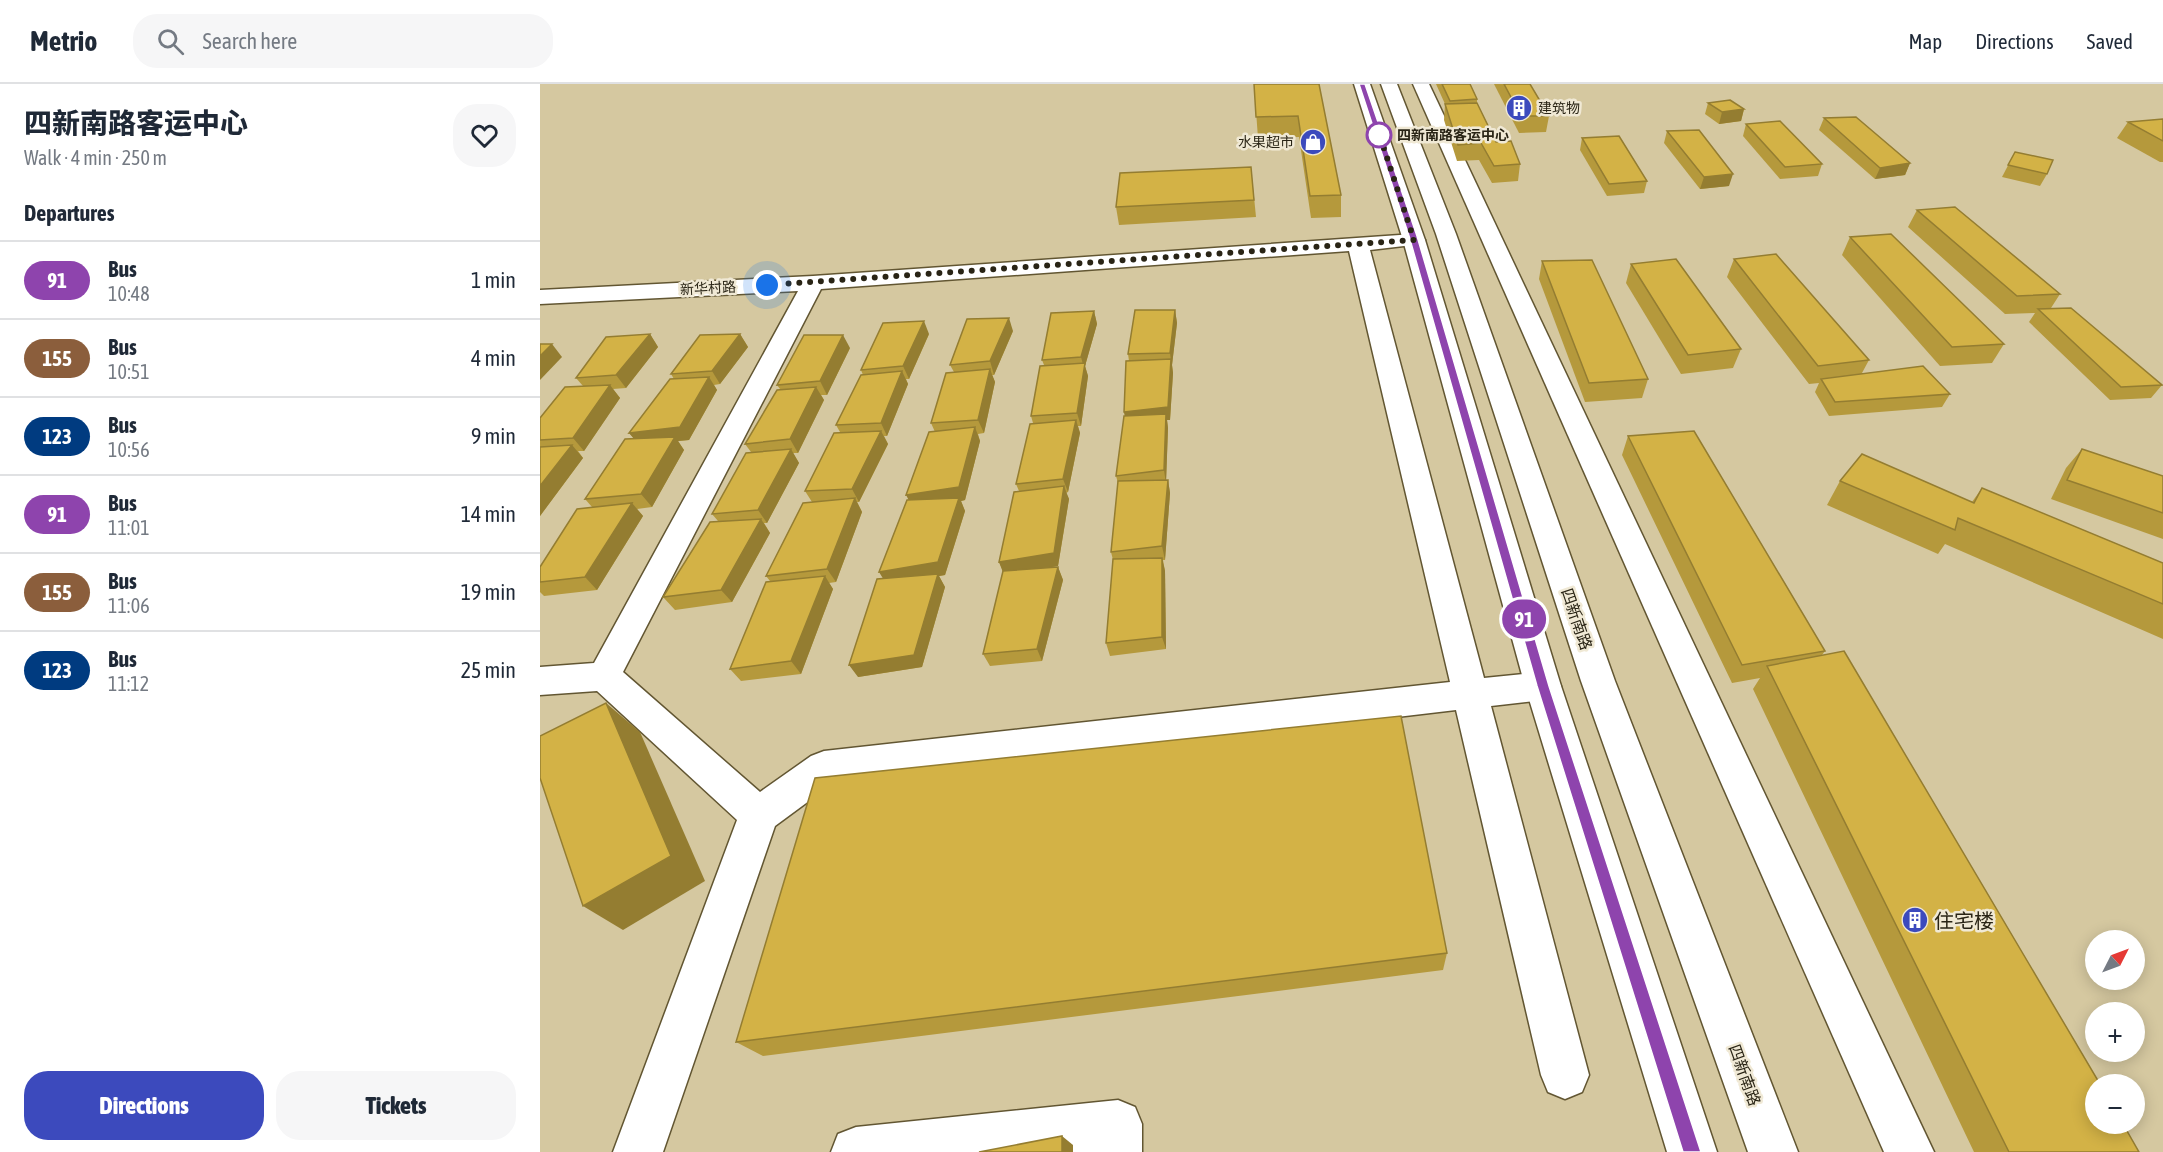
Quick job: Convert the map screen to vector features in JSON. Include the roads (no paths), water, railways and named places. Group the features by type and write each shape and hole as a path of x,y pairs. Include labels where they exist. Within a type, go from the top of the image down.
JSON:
{"street":[{"path":"1362,84 1414,240 1543,686 1692,1152"},
{"name":"四新南路","path":"1389,84 1446,234 1599,681 1773,1152"},
{"path":"1421,84 1910,1152"},
{"name":"新华村路","path":"540,297 813,283 1414,240"},
{"path":"1358,244 1565,1075"},
{"path":"604,676 813,283"},
{"path":"540,681 604,676 759,815"},
{"path":"638,1152 759,815 824,768 1543,686"},
{"path":"856,1152 1118,1124 1117,1152"}],"place":[{"name":"建筑物","path":"1519,108"},
{"name":"四新南路客运中心","path":"1379,135"},
{"name":"水果超市","path":"1313,142"},
{"name":"住宅楼","path":"1915,920"}]}
